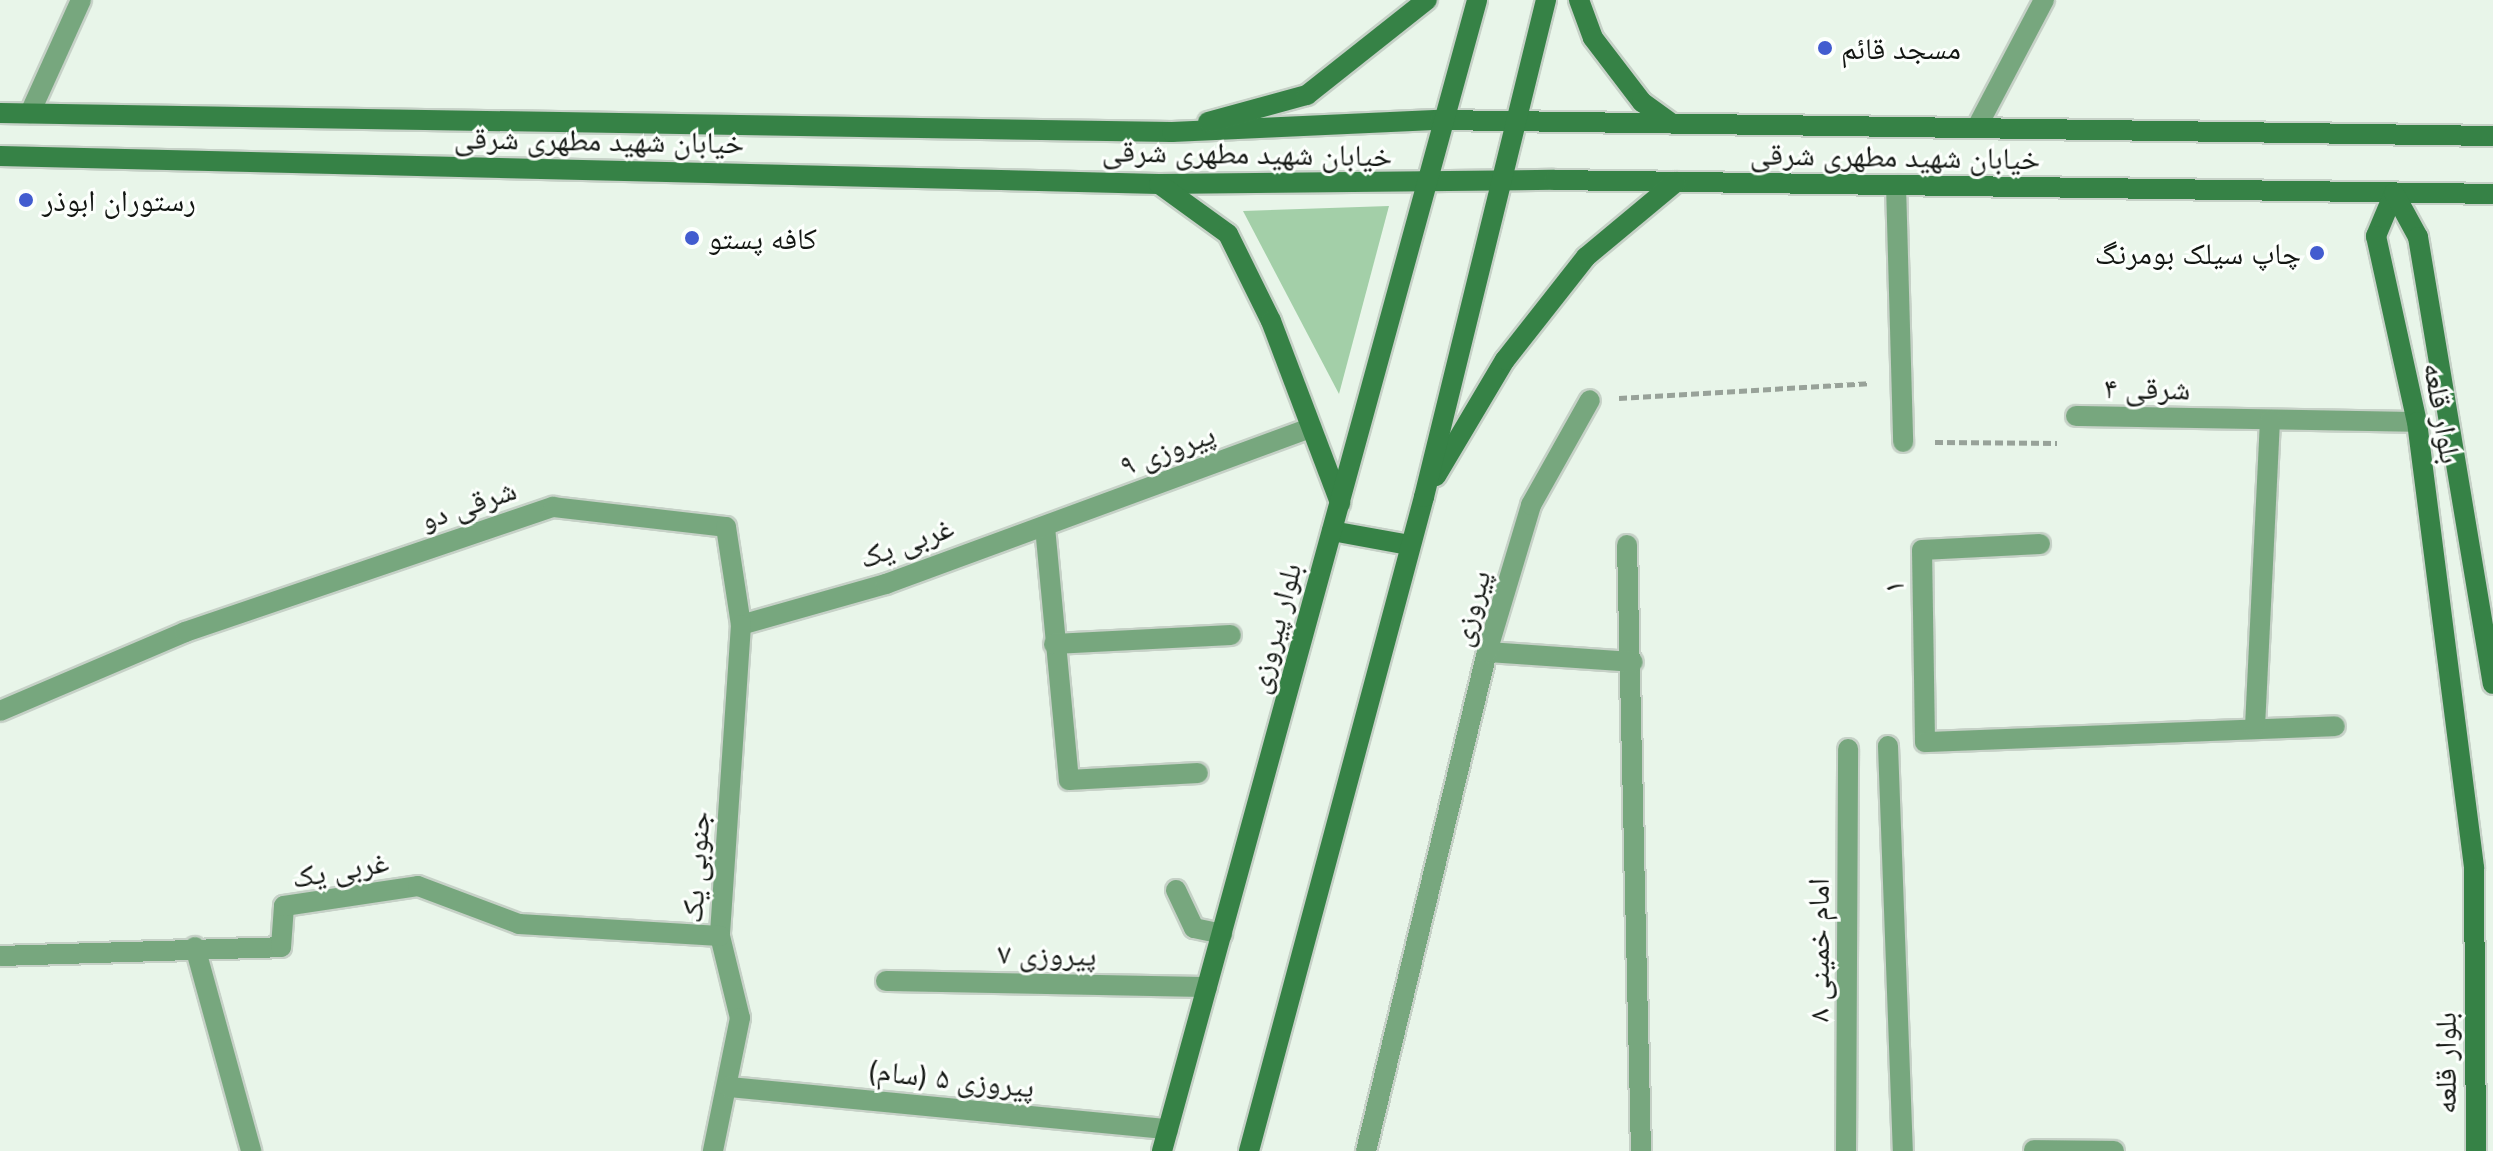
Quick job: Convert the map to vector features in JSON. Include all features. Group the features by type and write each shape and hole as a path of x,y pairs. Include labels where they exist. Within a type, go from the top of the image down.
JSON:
{"main road":[{"path":"1172,132 1307,95 1427,0"},
{"name":"بلوار پیروزی","path":"1162,1151 1340,503 1440,120 1477,0"},
{"path":"1249,1151 1424,497 1519,122 1546,0"},
{"path":"1579,0 1593,38 1642,102 1671,123"},
{"name":"خیابان شهید مطهری شرقی","path":"0,113 1172,132 1440,120 2493,136"},
{"name":"خیابان شهید مطهری شرقی","path":"0,156 1159,184 1676,182 2493,194"},
{"path":"1424,497 1505,360 1586,257 1676,182"},
{"path":"1159,184 1228,234 1271,321 1340,503"},
{"name":"بلوار قلعه","path":"2394,193 2376,236 2417,422 2474,868 2476,1151"},
{"name":"بلوار قلعه","path":"2394,193 2418,237 2493,684"},
{"path":"1332,531 1409,545"}],"street":[{"path":"30,113 81,0"},
{"path":"1977,127 2044,0"},
{"path":"1896,185 1903,442"},
{"name":"پیروزی","path":"1366,1151 1487,652 1531,505 1590,400"},
{"name":"شرقی ۴","path":"2076,416 2417,422"},
{"path":"2270,420 2255,727 2335,726"},
{"name":"پیروزی ۹","path":"1045,527 1309,428"},
{"name":"شرقی دو","path":"0,711 185,632 553,507 726,527 736,582"},
{"path":"1045,527 1069,780 1198,773"},
{"name":"غربی یک","path":"741,625 1045,527"},
{"name":"۱","path":"2040,544 1922,550 1925,742 2255,727"},
{"path":"1627,545 1633,662 1641,1151"},
{"name":"جنوبی یک","path":"713,1151 729,1087 740,1018 720,936 741,625 736,582"},
{"path":"1054,644 1231,635"},
{"path":"1487,652 1633,662"},
{"path":"1888,746 1903,1151"},
{"name":"امام خمینی ۸","path":"1846,1151 1848,749"},
{"name":"غربی یک","path":"0,956 195,947 281,947 284,906 418,886 519,924 720,936"},
{"path":"1176,890 1194,928 1222,934"},
{"path":"195,947 251,1151"},
{"name":"پیروزی ۷","path":"886,981 1207,987"},
{"name":"پیروزی ۵ (سام)","path":"729,1087 1168,1129"},
{"path":"2034,1150 2114,1151"}],"path":[{"path":"1590,400 1903,381"},
{"name":"شرقی ۴","path":"1903,442 2076,443 2076,416"}],"green space":[{"path":"1389,206 1339,394 1243,211"}],"place":[{"name":"مسجد قائم","path":"1825,48"},
{"name":"رستوران ابوذر","path":"26,200"},
{"name":"کافه پستو","path":"692,238"},
{"name":"چاپ سیلک بومرنگ","path":"2317,253"}]}
